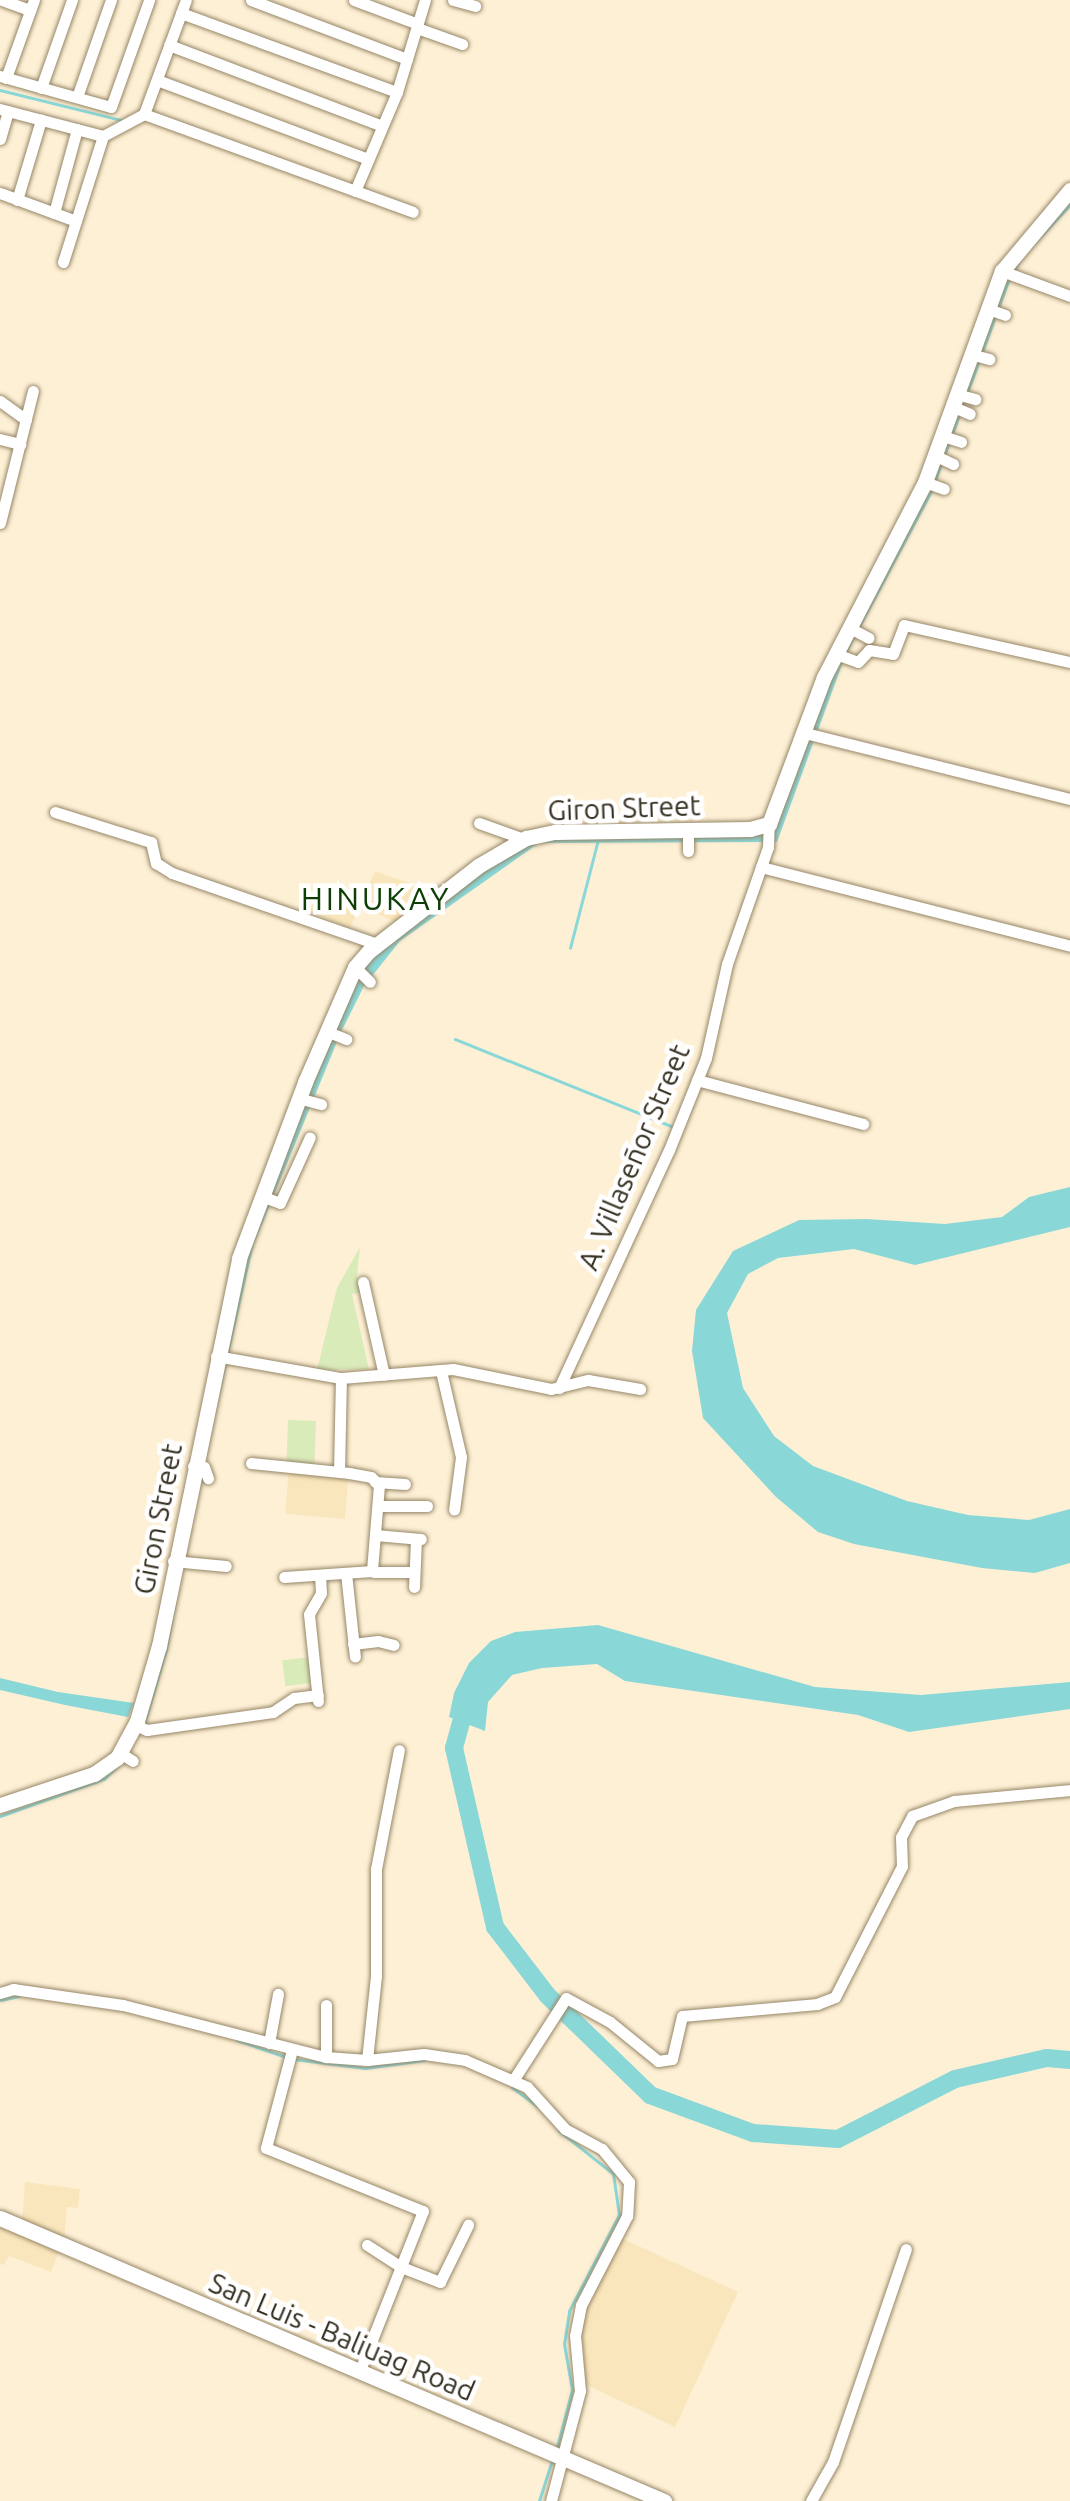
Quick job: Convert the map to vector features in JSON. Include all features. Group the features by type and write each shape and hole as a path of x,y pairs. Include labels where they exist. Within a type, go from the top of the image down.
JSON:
{"street":[{"path":"2,0 32,5 3,77 111,107 149,0"},
{"path":"41,88 72,0"},
{"path":"77,98 110,0"},
{"path":"251,0 407,59"},
{"path":"354,0 462,44"},
{"path":"355,191 396,92 425,0"},
{"path":"452,0 475,6"},
{"path":"0,139 4,110 103,136 144,114 184,6 396,92"},
{"path":"169,45 382,126"},
{"path":"156,80 368,159"},
{"path":"144,114 413,212"},
{"path":"17,200 41,120"},
{"path":"54,213 77,129"},
{"path":"63,262 103,136"},
{"path":"768,835 851,629 875,594 927,482 943,459 1007,273 1070,191"},
{"path":"0,193 76,221"},
{"path":"1007,273 1070,296"},
{"path":"0,519 6,478 20,444 33,390"},
{"path":"0,402 26,420"},
{"path":"0,438 20,444"},
{"path":"927,482 944,490"},
{"path":"840,656 858,662 868,650 893,654 904,625 1070,662"},
{"path":"851,629 869,638"},
{"path":"810,735 1070,799"},
{"path":"54,812 100,822 151,842 156,863 172,873 378,944"},
{"path":"479,823 524,839"},
{"name":"Giron Street","path":"0,1805 94,1774 127,1757 140,1722 200,1469 238,1258 309,1101 357,968 378,944 401,935 524,839 572,832 688,839 768,835"},
{"name":"A. Villaseñor Street","path":"559,1388 697,1080 727,964 768,835"},
{"path":"760,867 1070,946"},
{"path":"357,968 370,982"},
{"path":"697,1080 863,1124"},
{"path":"266,1198 280,1203 310,1137"},
{"path":"363,1282 384,1375"},
{"path":"221,1357 341,1378 453,1369 559,1388 568,1382 588,1380 640,1389"},
{"path":"442,1371 461,1457 454,1510"},
{"path":"339,1472 341,1378"},
{"path":"251,1463 405,1484"},
{"path":"284,1578 372,1570 379,1486 375,1482"},
{"path":"378,1506 427,1506"},
{"path":"375,1535 418,1539 414,1587"},
{"path":"179,1563 226,1566"},
{"path":"346,1572 354,1650 378,1641 394,1645"},
{"path":"374,1572 414,1572"},
{"path":"140,1722 273,1712 294,1698 318,1698 309,1614 321,1593 320,1574"},
{"path":"367,2060 376,1976 376,1869 399,1750"},
{"path":"514,2079 566,1998 610,2022 658,2061 672,2059 682,2016 817,2004 834,1997 902,1866 902,1836 912,1816 924,1808 1014,1793 1070,1790"},
{"path":"0,1993 13,1989 122,2004 204,2022 269,2042 289,2058 367,2060 424,2054 465,2060 514,2079 553,2111 565,2129 602,2149 620,2166 628,2182 627,2216 581,2304 574,2335 580,2391 550,2501"},
{"path":"269,2042 278,1994"},
{"path":"326,2005 326,2057"},
{"path":"289,2058 266,2148 423,2210 359,2372"},
{"name":"San Luis - Baliuag Road","path":"0,2218 664,2501"},
{"path":"368,2245 401,2267 440,2282 468,2225"},
{"path":"810,2501 833,2462 906,2248"}],"shaded area":[{"path":"375,871 439,894 398,923 360,906 350,928 310,912 317,891 359,906"},
{"path":"289,1469 349,1474 345,1519 285,1514"},
{"path":"25,2182 80,2189 78,2208 67,2207 64,2241 22,2223"},
{"path":"0,2224 60,2249 51,2272 9,2256 4,2265 0,2264"},
{"path":"619,2237 738,2292 675,2427 585,2384 578,2333 585,2302"}],"green space":[{"path":"360,1247 357,1275 361,1293 352,1294 369,1369 317,1370 337,1288"},
{"path":"288,1420 316,1421 314,1465 286,1464"},
{"path":"310,1657 313,1683 285,1686 282,1660"}],"water":[{"path":"1070,196 1070,208 1024,257 1011,279 933,492 844,659 777,842 539,843 400,941 364,986 341,1032 254,1244 193,1513 168,1650 148,1718 146,1723 141,1721 238,1274 289,1132 366,958 514,849 554,838 761,833 837,661 879,580 1005,276"},
{"path":"1070,1187 1070,1227 915,1265 854,1249 778,1258 748,1274 727,1313 743,1388 774,1436 813,1466 907,1501 968,1515 1029,1520 1070,1509 1070,1563 1035,1573 982,1568 854,1544 818,1532 776,1497 703,1418 692,1351 696,1310 733,1251 799,1220 945,1224 1002,1217 1029,1197"},
{"path":"598,1625 815,1687 921,1695 1070,1682 1070,1709 909,1732 858,1715 625,1681 597,1664 542,1668 512,1675 488,1702 485,1731 449,1717 454,1693 469,1663 491,1641 515,1632"},
{"path":"0,1678 58,1692 134,1703 128,1717 0,1690"}],"waterway":[{"path":"0,90 121,120"},
{"path":"570,948 598,840"},
{"path":"455,1039 671,1126"},
{"path":"466,1704 454,1748 495,1927 548,1996 650,2095 753,2133 838,2139 955,2079 1047,2058 1070,2060"},
{"path":"0,1816 104,1779 124,1760"},
{"path":"0,2000 19,1996"},
{"path":"237,2040 286,2057"},
{"path":"294,2059 365,2068 424,2060"},
{"path":"512,2087 537,2106"},
{"path":"557,2447 572,2390 564,2344 569,2311 619,2215 613,2174 559,2131"},
{"path":"539,2501 552,2460"}],"district":[{"name":"HINUKAY","path":"376,898"}]}
